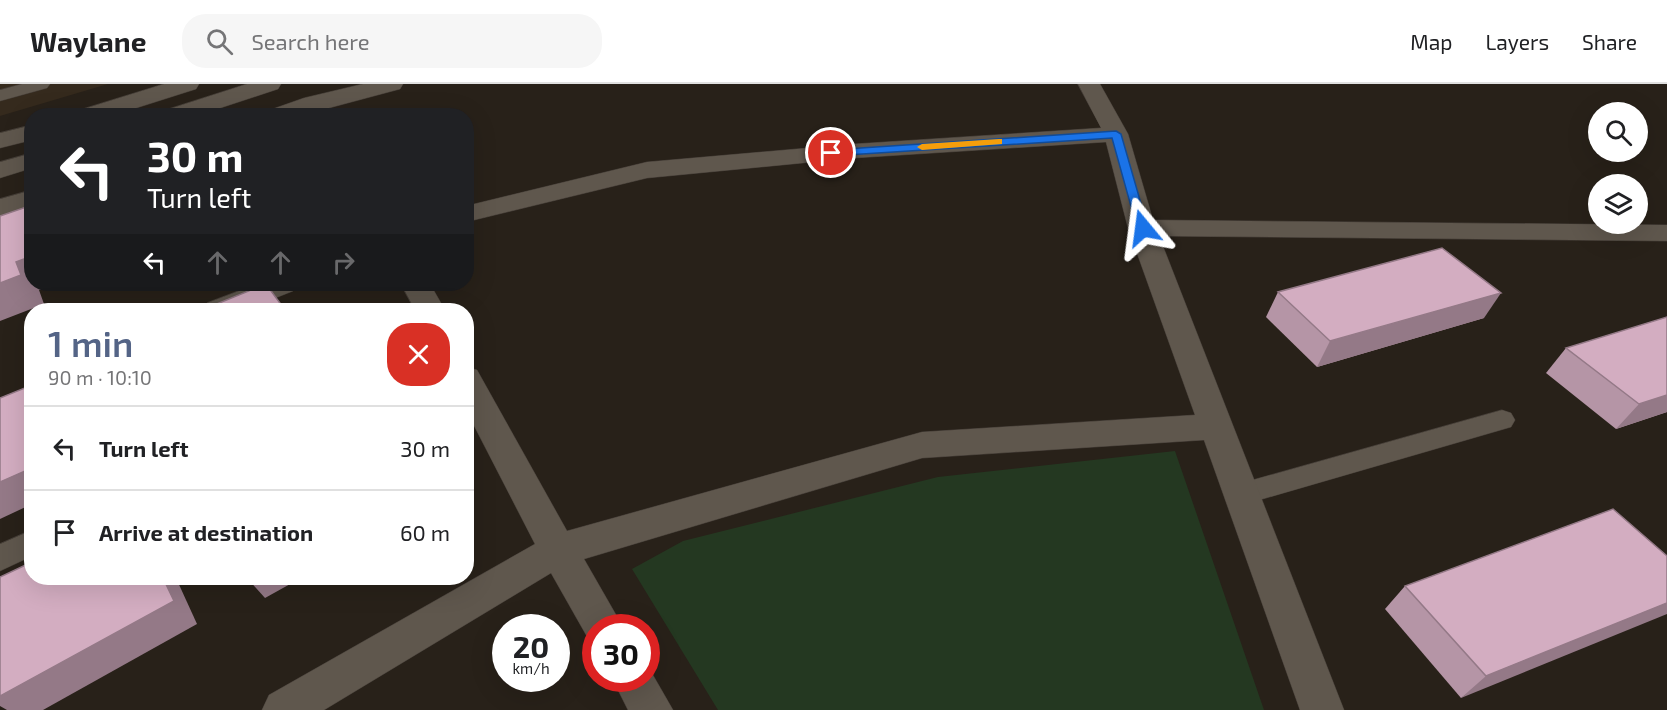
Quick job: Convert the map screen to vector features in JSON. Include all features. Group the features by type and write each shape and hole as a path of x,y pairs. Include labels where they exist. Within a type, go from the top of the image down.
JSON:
{"street":[{"path":"111,108 188,84"},
{"path":"196,108 270,84"},
{"path":"318,108 392,84"},
{"path":"1089,84 1116,134 1143,228 1322,710"},
{"path":"0,141 24,134"},
{"path":"474,212 647,170 854,151 1116,134"},
{"path":"0,170 24,162"},
{"path":"0,208 24,200"},
{"path":"1143,228 1667,233"},
{"path":"236,303 266,291"},
{"path":"474,393 558,550 595,614"},
{"path":"284,710 558,550 922,445 1217,426"},
{"path":"641,692 651,710"}],"lane":[{"path":"0,96 41,84"},
{"path":"1242,495 1502,420"},
{"path":"0,558 24,547"}],"shaded area":[{"path":"0,84 108,84 24,108 0,116"}],"green space":[{"path":"1175,451 1264,710 718,710 632,569 683,541 938,477"}],"building":[{"path":"24,208 24,259 16,262 21,275 0,283 0,216"},
{"path":"1442,248 1501,293 1330,341 1278,292"},
{"path":"249,291 271,291 280,303 219,303"},
{"path":"1667,317 1667,395 1639,404 1566,348"},
{"path":"24,388 24,472 0,482 0,398"},
{"path":"1613,509 1667,556 1667,603 1486,676 1405,586"},
{"path":"24,566 24,585 166,585 174,601 0,696 0,577"}],"slow traffic":[{"path":"922,147 999,142"}],"route":[{"path":"831,153 1116,134 1143,228"}]}
